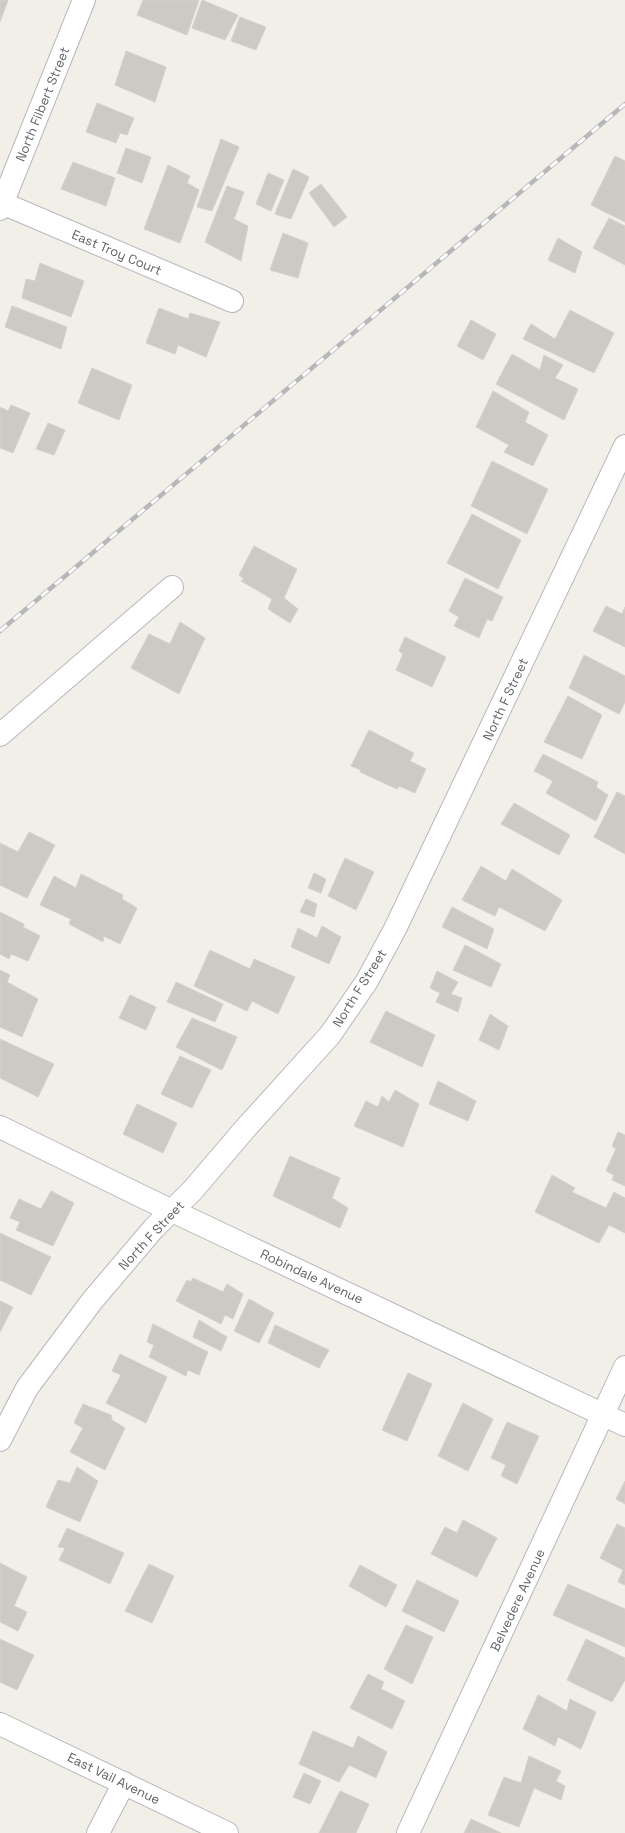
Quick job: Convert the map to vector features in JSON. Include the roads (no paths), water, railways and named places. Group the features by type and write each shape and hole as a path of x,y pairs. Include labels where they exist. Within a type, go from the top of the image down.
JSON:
{"street":[{"name":"North Filbert Street","path":"1,206 84,0"},
{"name":"East Troy Court","path":"1,206 232,301"},
{"name":"North F Street","path":"0,1440 27,1388 87,1307 154,1228 192,1191 244,1130 330,1035 367,981 398,922 625,446"},
{"path":"0,736 172,587"},
{"name":"Robindale Avenue","path":"0,1127 625,1425"},
{"name":"Belvedere Avenue","path":"408,1833 625,1367"},
{"name":"East Vail Avenue","path":"0,1724 227,1833"},
{"path":"98,1833 124,1783"}],"railway":[{"path":"0,631 625,104"}]}
